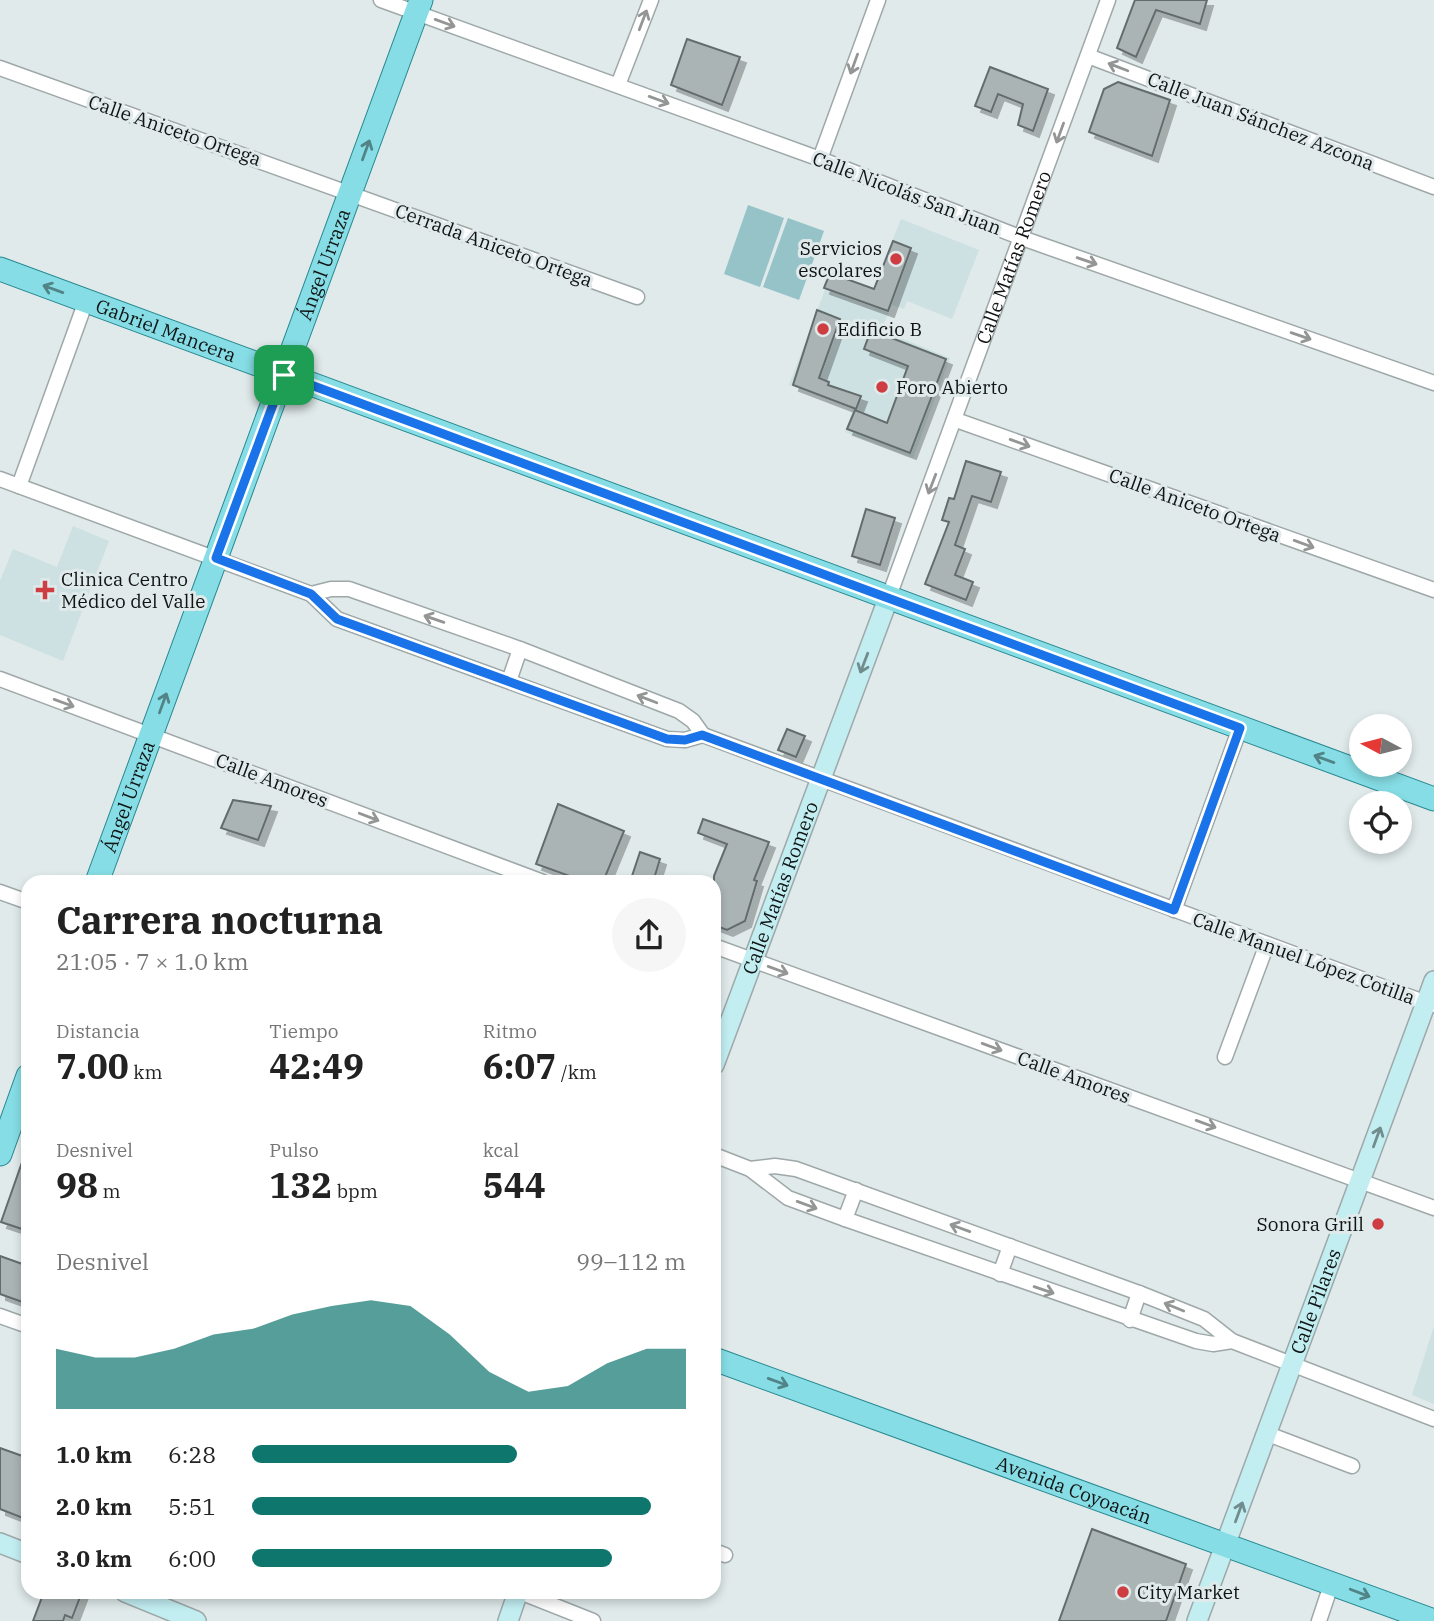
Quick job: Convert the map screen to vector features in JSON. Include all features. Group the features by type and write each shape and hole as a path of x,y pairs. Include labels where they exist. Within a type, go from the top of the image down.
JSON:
{"main road":[{"name":"Ángel Urraza","path":"100,875 419,6"},
{"name":"Gabriel Mancera","path":"0,269 1434,799"},
{"path":"0,1154 15,1105"},
{"name":"Avenida Coyoacán","path":"721,1362 1434,1621"}],"street":[{"name":"Calle Nicolás San Juan","path":"381,0 419,6 618,85 820,159 1022,238 1434,383"},
{"path":"618,85 650,0"},
{"path":"820,159 878,0"},
{"name":"Calle Matías Romero","path":"721,1046 956,420 1108,0"},
{"name":"Calle Juan Sánchez Azcona","path":"1088,56 1434,187"},
{"name":"Calle Aniceto Ortega","path":"0,68 351,192"},
{"name":"Cerrada Aniceto Ortega","path":"351,192 637,297"},
{"path":"19,486 86,301"},
{"name":"Calle Aniceto Ortega","path":"956,420 1434,590"},
{"name":"Calle Manuel López Cotilla","path":"0,479 311,594 337,619 667,739 685,740 702,735 1430,1004"},
{"name":"Calle Manuel López Cotilla","path":"311,594 331,589 349,589 520,649 679,710 693,720 702,735"},
{"path":"509,681 520,649"},
{"name":"Calle Amores","path":"0,679 524,875"},
{"path":"1174,910 1240,728"},
{"path":"0,892 21,900"},
{"path":"1225,1057 1267,944"},
{"name":"Calle Amores","path":"721,949 1434,1208"},
{"name":"Calle Pilares","path":"1197,1621 1361,1180 1430,1004 1434,981"},
{"path":"721,1158 750,1168 788,1198 845,1219 1196,1341 1213,1344 1232,1341"},
{"path":"750,1168 775,1166 796,1169 1139,1293 1204,1319 1232,1341 1434,1419"},
{"path":"845,1219 856,1190"},
{"path":"1000,1274 1010,1246"},
{"path":"1130,1320 1139,1293"},
{"path":"0,1316 21,1324"},
{"path":"1268,1434 1352,1466"},
{"path":"0,1543 21,1551"},
{"path":"1318,1621 1332,1582"},
{"path":"137,1599 166,1615 196,1621"},
{"path":"508,1621 516,1599"},
{"path":"537,1599 593,1621"}],"shaded area":[{"path":"748,205 784,218 760,287 724,274"},
{"path":"788,218 824,231 799,300 763,287"},
{"path":"901,219 979,250 952,319 907,301 904,309 892,305 881,330 950,358 913,458 845,432 853,409 789,385 831,274 873,289"},
{"name":"Clinica Centro Médico del Valle","path":"73,526 109,541 63,661 0,635 0,581 13,549 57,567"},
{"path":"1434,1326 1434,1404 1412,1395"}],"building":[{"path":"1135,0 1207,0 1200,24 1156,10 1136,57 1117,48"},
{"path":"687,39 740,57 722,105 671,85"},
{"path":"990,67 1048,89 1033,131 1018,125 1023,104 998,94 991,112 975,106"},
{"path":"1118,82 1170,100 1152,156 1089,132 1104,89"},
{"path":"893,241 911,248 888,311 824,288 830,273 874,289"},
{"path":"817,310 840,319 819,378 829,382 828,385 861,396 856,409 793,385"},
{"path":"871,330 946,359 910,453 847,429 855,410 887,423 908,366 864,349"},
{"path":"966,461 1001,472 991,502 972,496 955,545 965,549 955,575 973,582 966,600 925,584 949,522 942,520 949,498 954,499"},
{"path":"866,509 895,518 880,565 852,556"},
{"path":"787,729 805,736 796,757 778,750"},
{"path":"233,800 271,806 258,840 221,828"},
{"path":"558,804 624,831 606,875 567,875 536,864"},
{"path":"703,819 769,842 754,880 757,881 745,921 727,930 721,928 721,875 714,875 727,844 698,833"},
{"path":"640,852 660,859 655,875 632,875"},
{"path":"21,1165 21,1229 1,1222"},
{"path":"0,1256 21,1264 21,1302 0,1294"},
{"path":"0,1448 21,1456 21,1517 0,1509"},
{"name":"City Market","path":"1092,1529 1186,1564 1166,1621 1059,1621"},
{"path":"41,1599 79,1599 72,1618 65,1615 63,1621 33,1621"}],"place":[{"name":"Servicios escolares","path":"896,259"},
{"name":"Edificio B","path":"823,329"},
{"name":"Foro Abierto","path":"882,387"},
{"name":"Clinica Centro Médico del Valle","path":"45,590"},
{"name":"Sonora Grill","path":"1378,1224"},
{"name":"City Market","path":"1123,1592"}],"route":[{"path":"284,375 1240,728 1174,910 702,735 685,740 667,739 337,619 311,594 216,558 284,375"}]}
